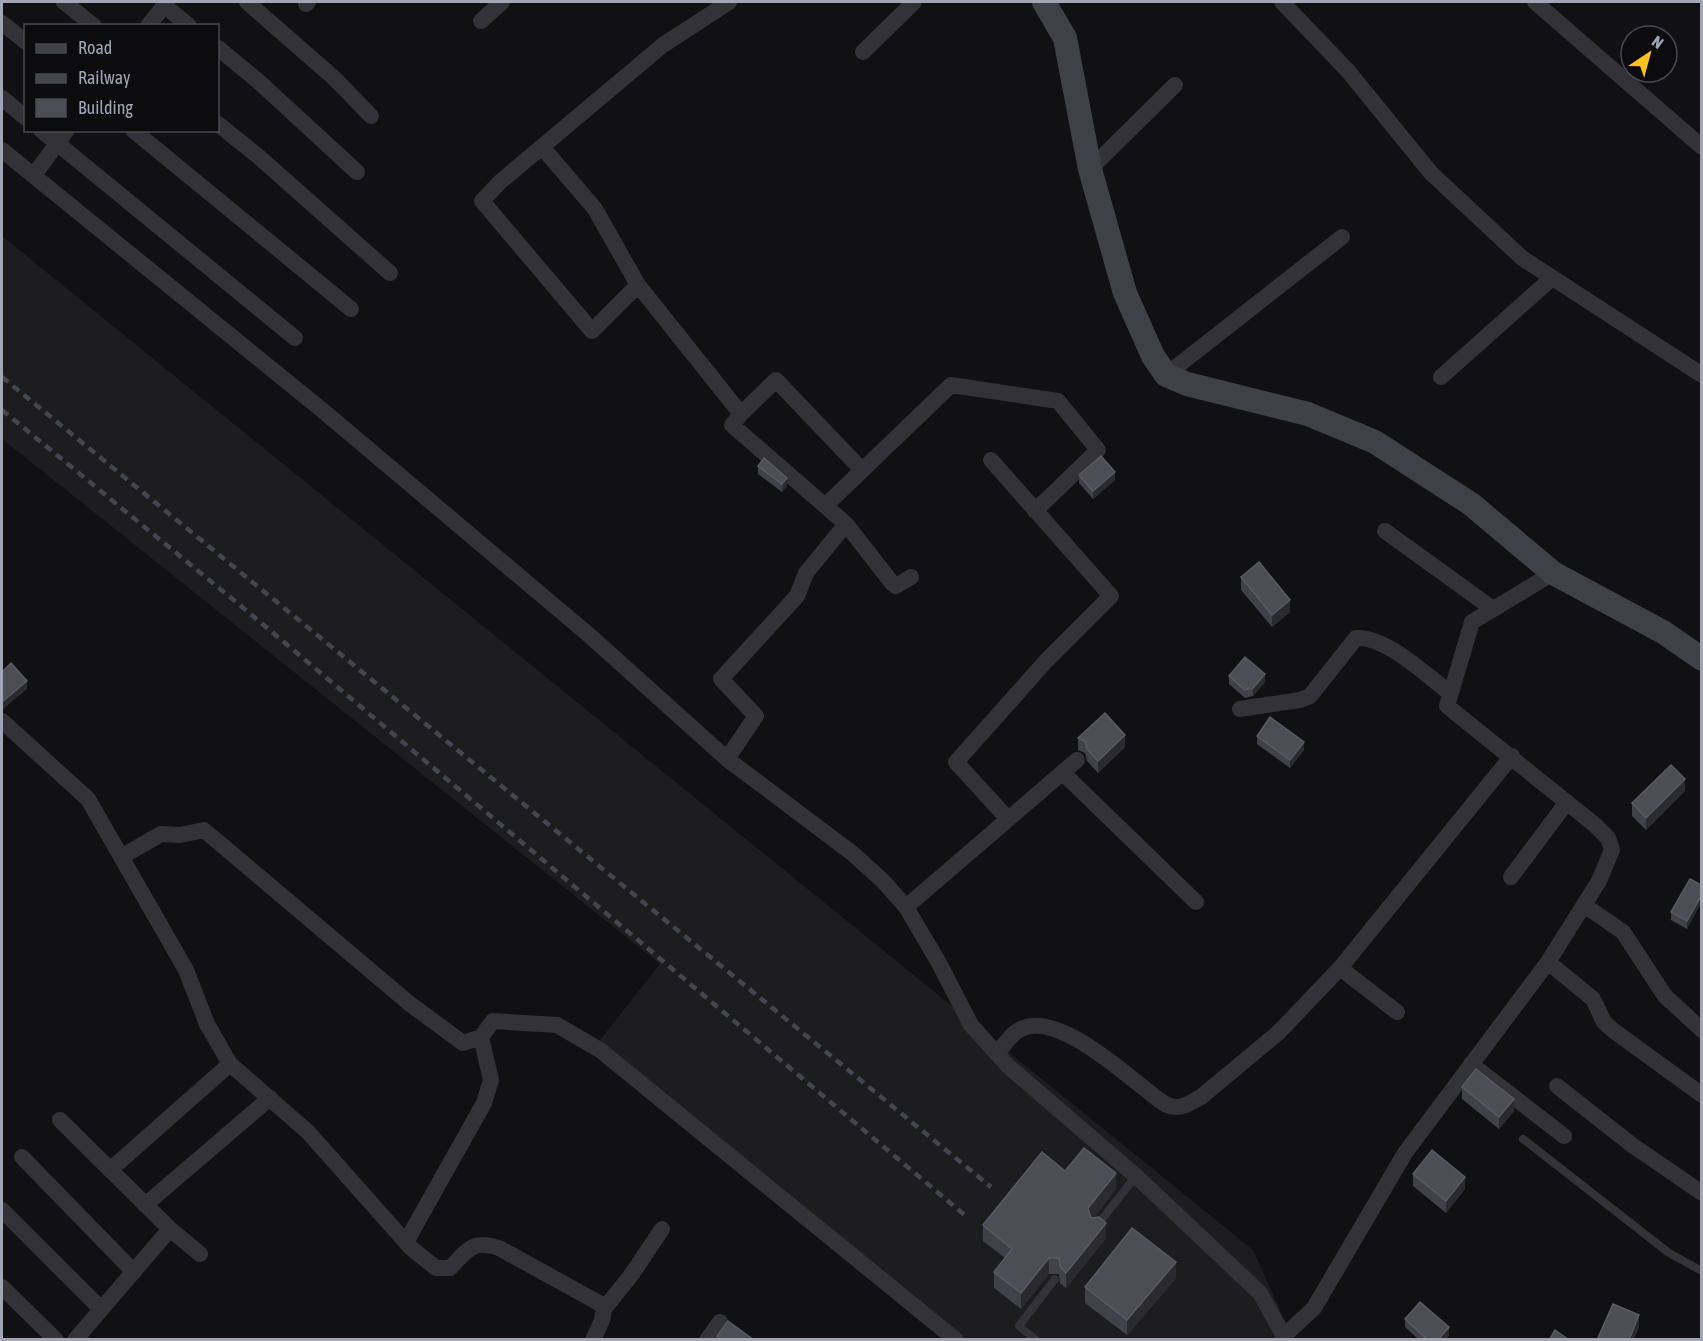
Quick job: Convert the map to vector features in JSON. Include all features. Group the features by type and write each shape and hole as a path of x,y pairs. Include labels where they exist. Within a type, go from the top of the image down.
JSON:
{"street":[{"path":"64,2 92,24"},
{"path":"247,2 334,78 371,116"},
{"path":"481,21 502,2"},
{"path":"638,285 592,331 482,201 663,45 729,2"},
{"path":"862,52 914,2"},
{"path":"1044,2 1065,38 1090,169 1125,293 1153,356 1166,375 1187,384 1308,414 1375,442 1472,504 1553,573 1663,632 1701,659"},
{"path":"1282,2 1348,71 1431,173 1522,258 1701,375"},
{"path":"1535,2 1701,147"},
{"path":"149,24 161,4 186,24"},
{"path":"2,22 24,40"},
{"path":"219,49 258,81 357,172"},
{"path":"1090,169 1175,86"},
{"path":"2,98 24,116"},
{"path":"219,125 259,157 390,273"},
{"path":"47,132 62,137 295,338"},
{"path":"135,132 351,309"},
{"path":"34,175 62,137"},
{"path":"542,147 595,209 638,285 741,414"},
{"path":"2,150 322,410 589,635 727,759 852,853 883,881 906,907 939,963 970,1026 997,1054 1136,1176 1260,1293 1286,1337 1314,1308 1405,1153 1548,962 1599,881 1612,850 1608,838 1568,802 1447,706 1472,622 1553,573"},
{"path":"1166,375 1342,237"},
{"path":"1442,377 1551,279"},
{"path":"862,470 776,380 732,425 846,524 892,583 896,586 900,585 911,578"},
{"path":"825,506 951,385 1058,401 1098,450 1035,511"},
{"path":"991,460 1110,596 1046,661 956,762 1008,819"},
{"path":"727,759 756,716 721,679 796,596 806,573 846,524"},
{"path":"1385,531 1493,609"},
{"path":"1240,710 1300,700 1310,696 1356,638 1368,637 1383,643 1450,693"},
{"path":"2,721 88,799 186,970 207,1024 230,1064 308,1132 406,1242 436,1268 450,1268 474,1245 486,1244 500,1248 599,1303 604,1309"},
{"path":"997,1054 1015,1033 1023,1028 1039,1025 1087,1043 1160,1100 1174,1107 1187,1105 1201,1097 1279,1032 1340,968 1512,756"},
{"path":"906,907 1077,760"},
{"path":"1063,773 1196,902"},
{"path":"1511,876 1568,802"},
{"path":"122,857 161,834 180,835 204,830 410,1004 463,1043 481,1037 493,1021 557,1025 600,1050 956,1340"},
{"path":"1584,905 1623,932 1665,996 1701,1030"},
{"path":"1548,962 1593,999 1604,1022 1614,1031 1701,1095"},
{"path":"1340,968 1397,1012"},
{"path":"406,1242 484,1103 491,1080 481,1037"},
{"path":"110,1170 230,1064"},
{"path":"1471,1064 1564,1136"},
{"path":"1557,1086 1632,1145 1701,1193"},
{"path":"145,1205 270,1098"},
{"path":"60,1120 170,1230 200,1254"},
{"path":"22,1157 134,1272"},
{"path":"2,1210 101,1309"},
{"path":"594,1340 603,1320 604,1309 632,1274 662,1229"},
{"path":"75,1340 170,1230"},
{"path":"2,1287 56,1340"},
{"path":"707,1340 720,1322"}],"lane":[{"path":"1523,1139 1660,1246 1701,1271"},
{"path":"1094,1229 1136,1176"},
{"path":"1036,1340 1019,1326 1055,1280"}],"shaded area":[{"path":"2,236 1253,1250 1293,1339 965,1339 600,1040 660,964 2,439"}],"building":[{"path":"1101,456 1115,472 1093,491 1079,475"},
{"path":"764,458 787,478 782,484 758,466"},
{"path":"1259,562 1290,600 1272,615 1241,577"},
{"path":"1245,657 1265,674 1253,688 1245,690 1229,676"},
{"path":"11,663 27,681 2,702 2,672"},
{"path":"1105,713 1125,735 1098,761 1087,749 1085,741 1078,738"},
{"path":"1270,717 1304,742 1290,760 1257,736"},
{"path":"1671,765 1685,779 1646,818 1632,803"},
{"path":"1690,879 1701,885 1701,896 1687,921 1671,912"},
{"path":"1476,1069 1514,1099 1499,1117 1462,1087"},
{"path":"1084,1148 1116,1173 1088,1208 1091,1218 1099,1217 1106,1223 1066,1273 1060,1267 1059,1258 1049,1258 1021,1293 994,1272 1012,1249 983,1225 1042,1152 1065,1171"},
{"path":"1432,1150 1465,1177 1446,1201 1413,1174"},
{"path":"1132,1228 1176,1262 1127,1320 1085,1287"},
{"path":"1420,1302 1449,1327 1438,1340 1428,1340 1405,1319"},
{"path":"1613,1304 1639,1315 1629,1340 1597,1340"},
{"path":"728,1321 754,1340 722,1340 717,1336"},
{"path":"1555,1330 1569,1340 1549,1340"}],"railway":[{"path":"2,377 991,1187"},
{"path":"2,410 247,611 967,1217"}]}
